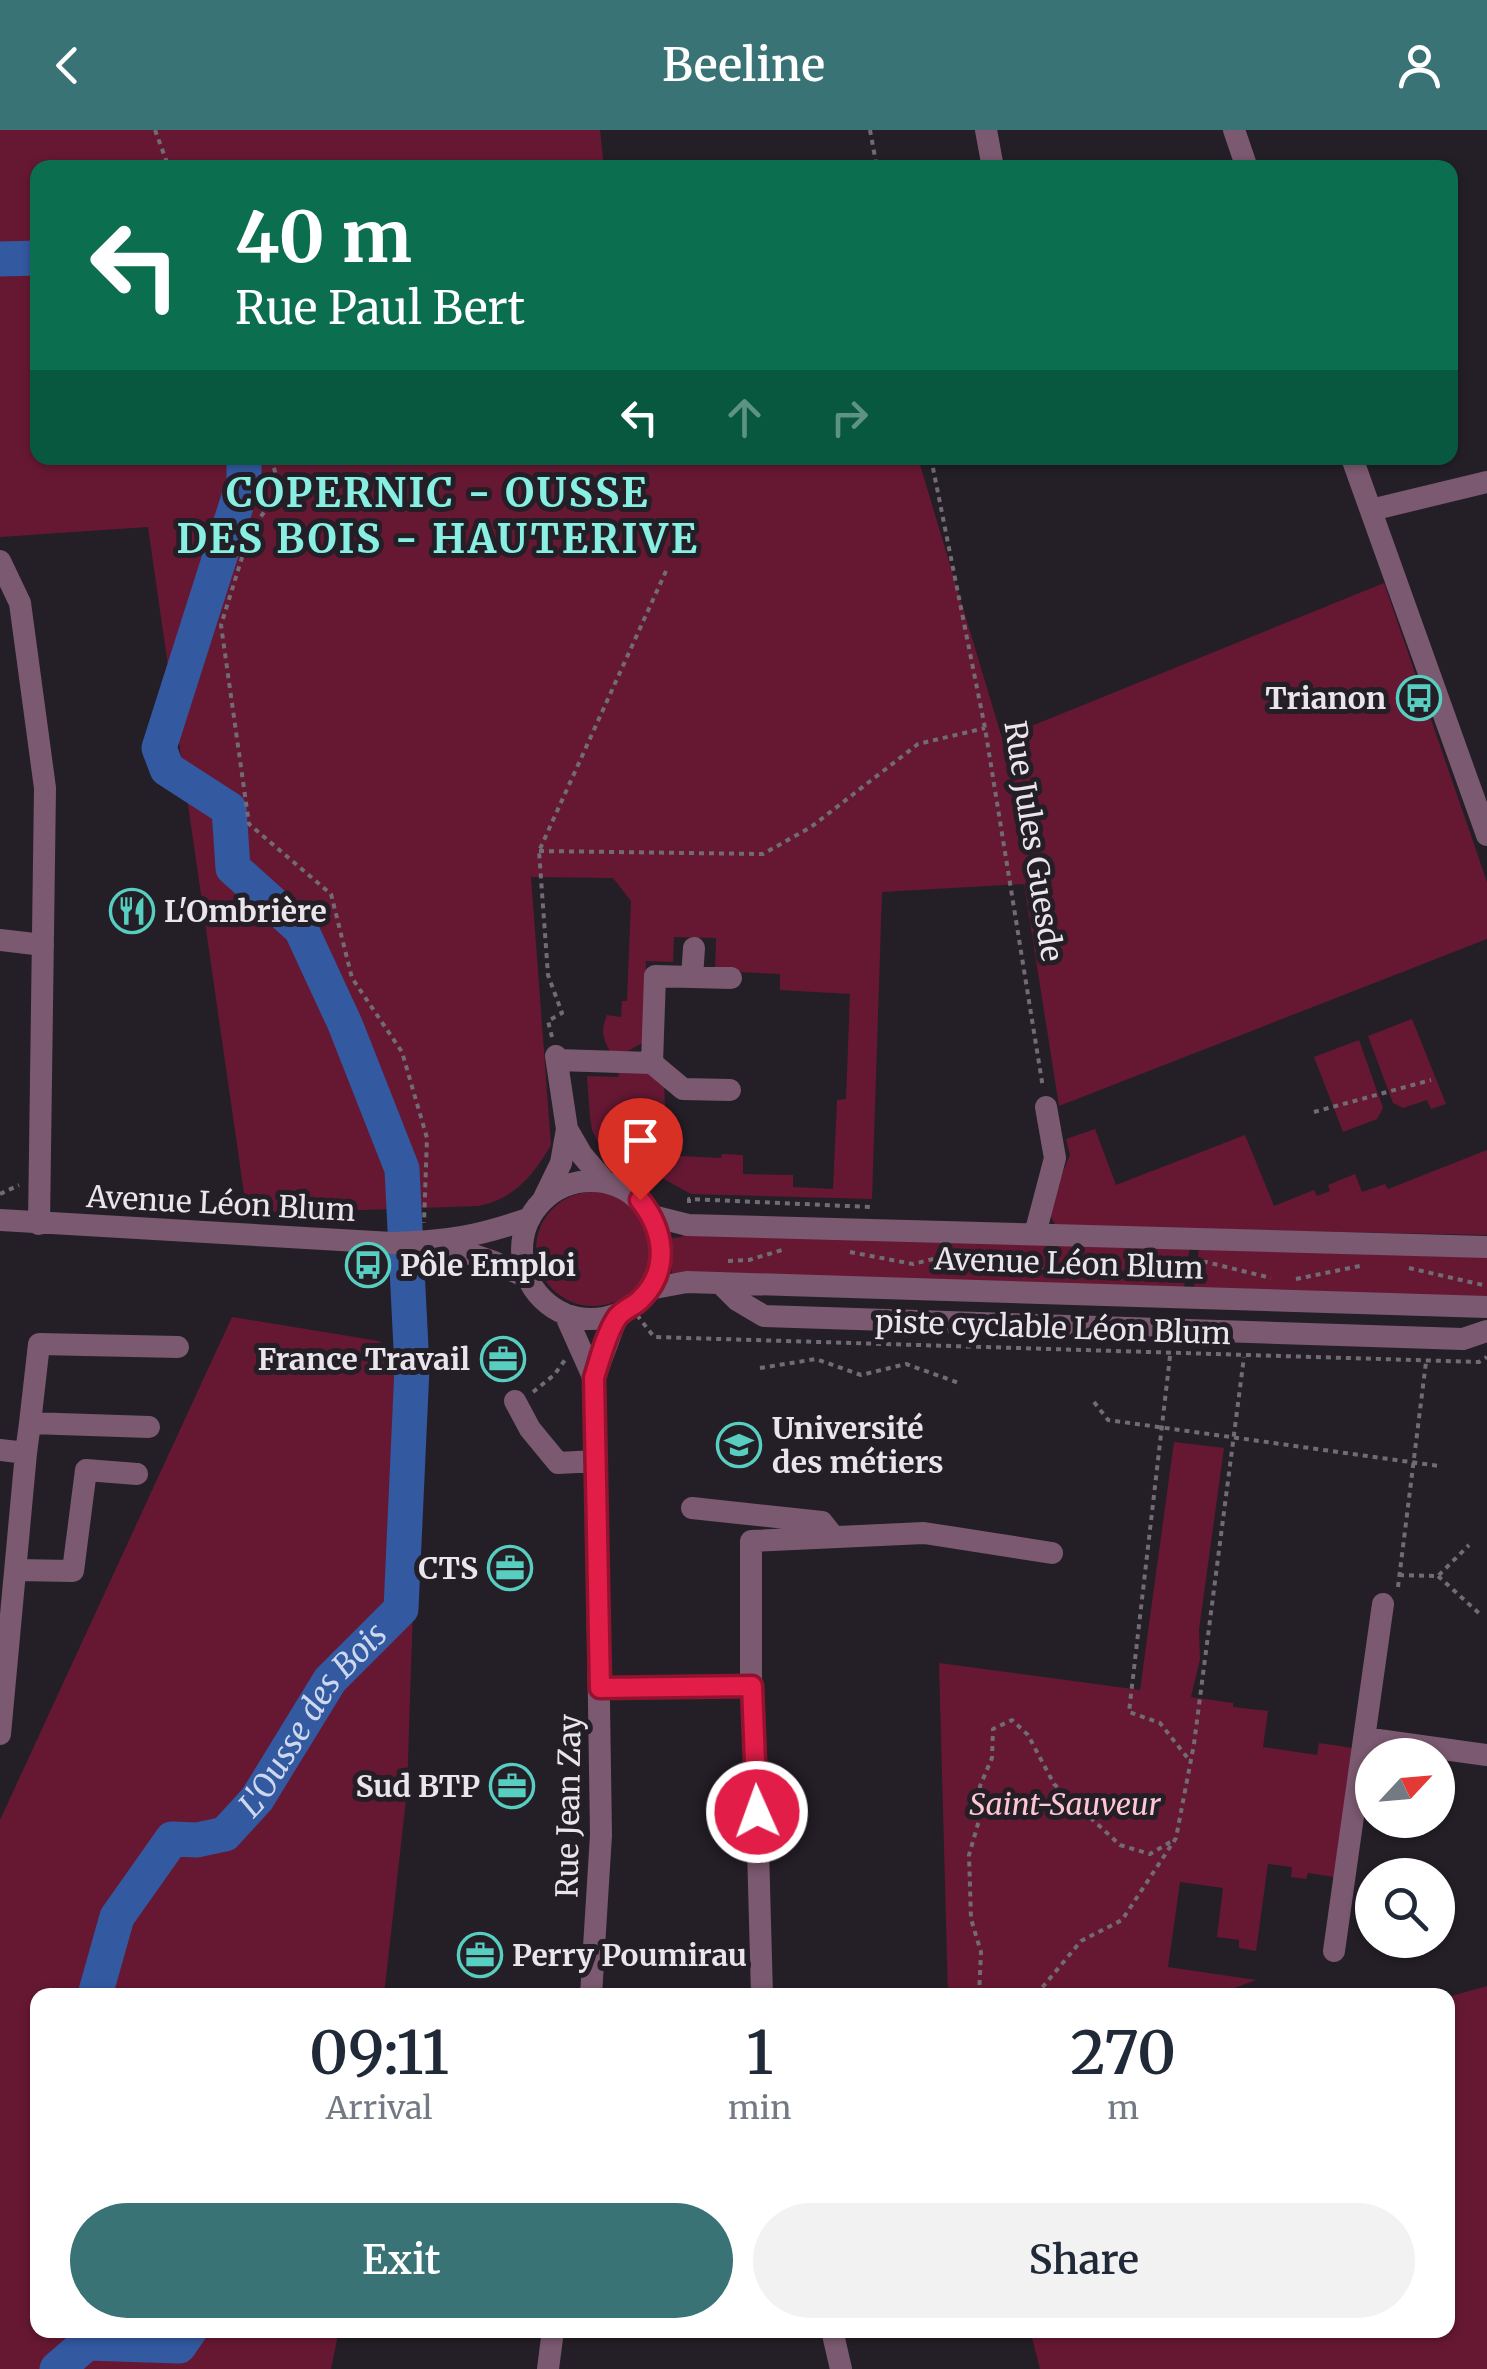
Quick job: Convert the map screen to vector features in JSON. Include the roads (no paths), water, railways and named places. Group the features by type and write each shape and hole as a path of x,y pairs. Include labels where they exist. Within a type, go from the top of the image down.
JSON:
{"street":[{"path":"986,130 991,160"},
{"path":"1234,130 1245,160"},
{"path":"1355,465 1487,835"},
{"path":"1371,510 1487,482"},
{"path":"0,560 20,602 45,788 40,1224"},
{"path":"0,940 43,945"},
{"path":"692,978 694,948"},
{"path":"652,1063 655,976 731,978"},
{"path":"537,1208 562,1187 583,1181 624,1188 640,1200 652,1216 661,1253 658,1272 649,1289 624,1311 600,1319 565,1314 537,1294 522,1258 523,1237 537,1208 561,1163 567,1129 556,1058 652,1063 683,1089 730,1090"},
{"path":"1035,1234 1055,1158 1046,1107"},
{"path":"567,1129 605,1182"},
{"name":"Avenue Léon Blum","path":"0,1220 392,1243 430,1242 496,1230 537,1208"},
{"name":"Avenue Léon Blum","path":"652,1216 688,1225 1487,1248"},
{"name":"Avenue Léon Blum","path":"430,1242 494,1262 528,1278"},
{"path":"719,1272 737,1300 764,1316 1329,1334 1428,1349 1487,1330"},
{"name":"Avenue Léon Blum","path":"649,1289 719,1272 1292,1290 1487,1307"},
{"path":"1292,1290 1329,1334"},
{"name":"Rue Jean Zay","path":"591,1988 601,1835 594,1378 605,1344 624,1311"},
{"name":"Rue Jean Zay","path":"565,1314 594,1378"},
{"path":"0,1734 6,1611 16,1570 10,1524 12,1476 26,1453 38,1344 178,1348"},
{"path":"521,1399 530,1430 558,1463 596,1461"},
{"path":"30,1423 150,1426"},
{"path":"0,1450 26,1453"},
{"path":"16,1570 73,1571 86,1470 136,1474"},
{"path":"692,1508 822,1522 834,1536"},
{"path":"762,1988 751,1541 924,1532 1052,1553"},
{"path":"1364,1738 1390,1596"},
{"path":"600,1688 752,1686"},
{"path":"1455,1751 1487,1755"},
{"path":"1334,1952 1355,1802"},
{"path":"548,2369 552,2338"},
{"path":"834,2338 840,2369"}],"waterway":[{"name":"L'Ousse des Bois","path":"0,259 30,258"},
{"name":"L'Ousse des Bois","path":"97,1988 117,1917 172,1839 197,1840 225,1834 257,1799 330,1680 401,1609 412,1368 402,1169 345,1024 301,929 233,868 229,809 167,769 159,748 244,481 244,465"},
{"name":"L'Ousse des Bois","path":"57,2369 87,2343 179,2346 184,2338"}],"place":[{"name":"Trianon","path":"1419,698"},
{"name":"L'Ombrière","path":"132,911"},
{"name":"Pôle Emploi","path":"368,1265"},
{"name":"France Travail","path":"503,1359"},
{"name":"Université des métiers","path":"739,1445"},
{"name":"CTS","path":"510,1568"},
{"name":"Sud BTP","path":"512,1786"},
{"name":"Perry Poumirau","path":"480,1955"}],"district":[{"name":"COPERNIC - OUSSE DES BOIS - HAUTERIVE","path":"438,516"}],"park label":[{"name":"Saint-Sauveur","path":"1065,1804"}]}
